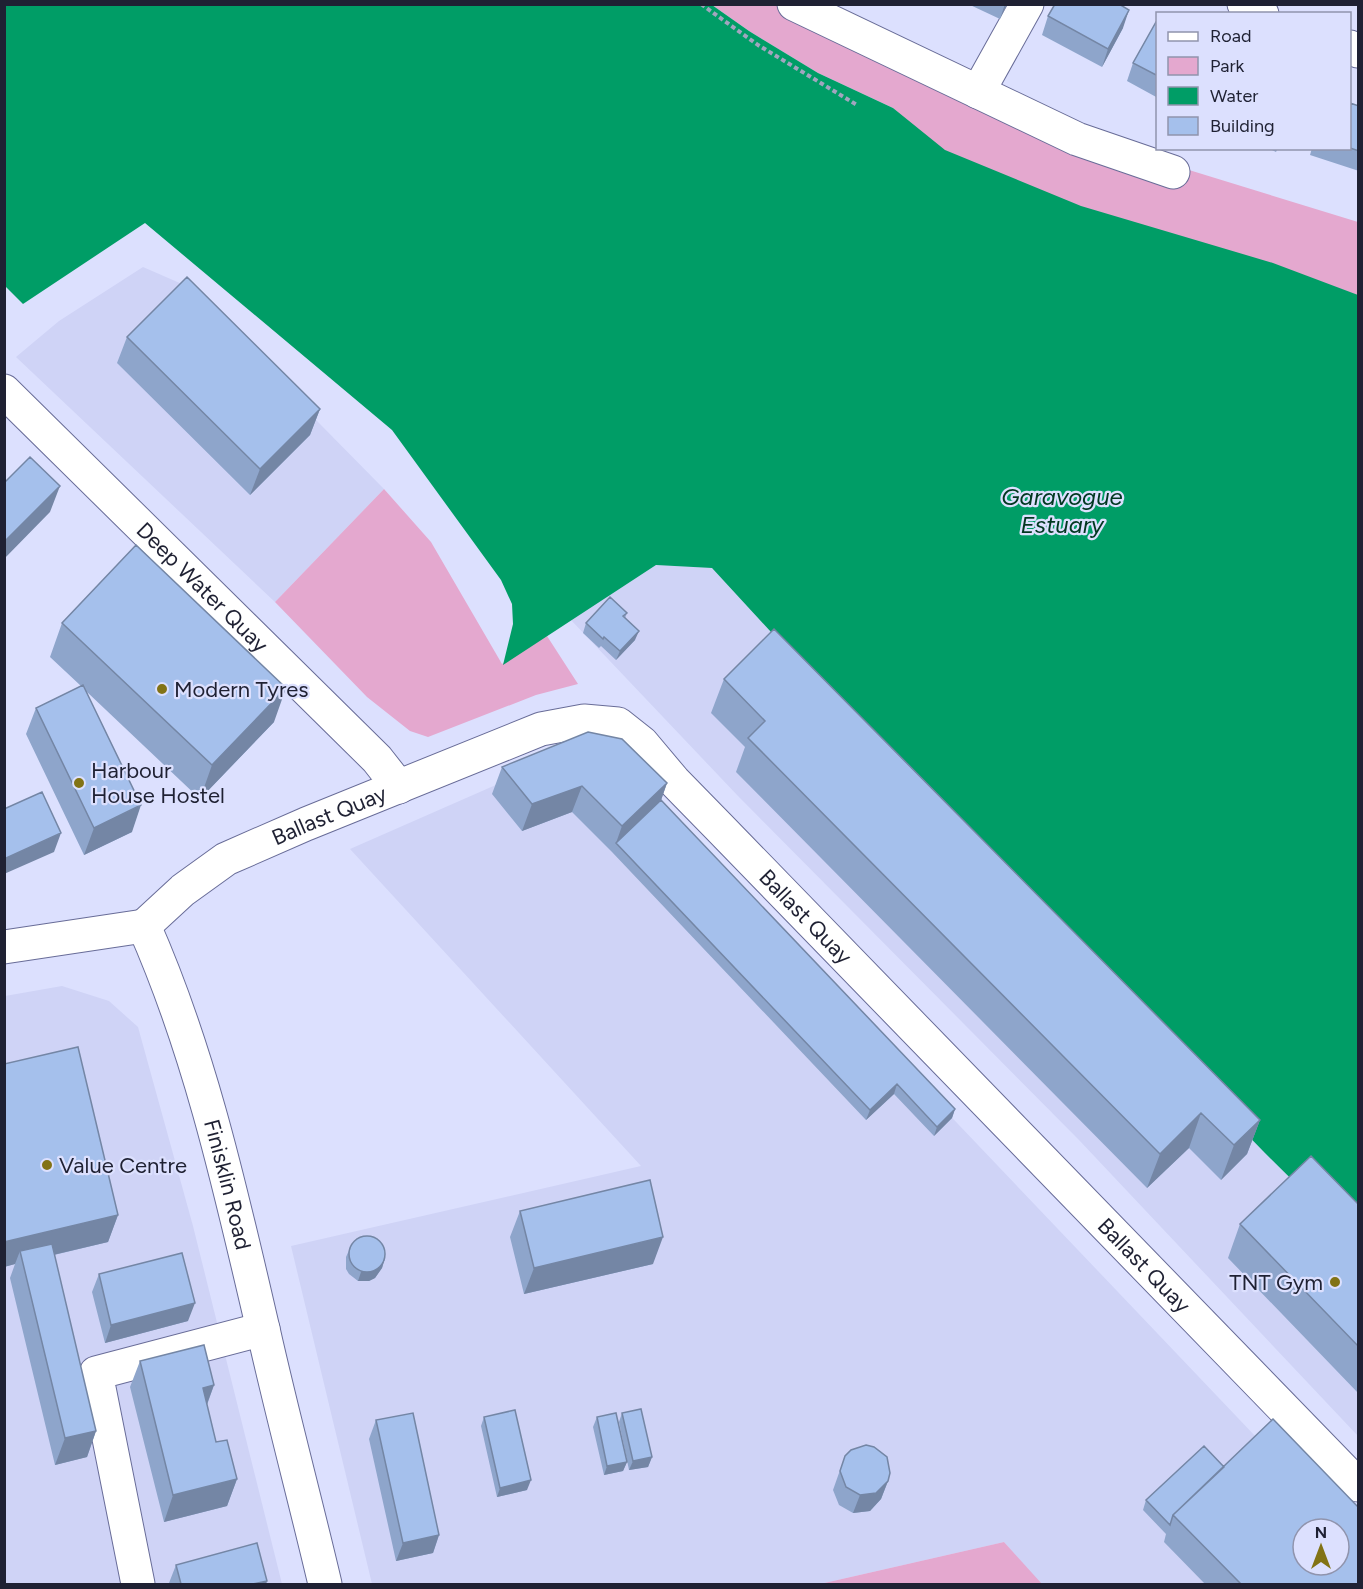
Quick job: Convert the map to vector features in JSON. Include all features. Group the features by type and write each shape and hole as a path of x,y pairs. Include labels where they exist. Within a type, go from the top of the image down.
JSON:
{"street":[{"path":"794,4 1077,139 1173,172"},
{"path":"978,92 1027,4"},
{"path":"1244,4 1258,12"},
{"name":"Deep Water Quay","path":"4,391 377,759 399,787"},
{"name":"Ballast Quay","path":"144,926 183,890 226,859 541,729 584,720 618,724 642,743 674,781 1359,1485"},
{"path":"4,948 144,926"},
{"name":"Finisklin Road","path":"144,926 167,976 194,1055 236,1213 325,1584"},
{"path":"138,1584 96,1373 263,1329"}],"path":[{"path":"701,4 758,45 857,105"}],"shaded area":[{"path":"143,267 182,284 384,489 275,602 16,357 59,321"},
{"path":"656,565 712,568 993,873 1263,1151 1358,1245 1358,1436 1079,1140 738,796 571,620"},
{"path":"580,748 658,809 1332,1517 1291,1517 1291,1577 1351,1577 1351,1537 1358,1544 1358,1584 1041,1584 1004,1542 820,1584 372,1584 291,1246 641,1166 350,849"},
{"path":"62,986 109,1001 138,1027 193,1226 282,1584 5,1584 5,996"}],"green space":[{"path":"712,5 814,5 1176,166 1358,222 1358,463 980,190 893,108 818,73 749,31"},
{"path":"384,489 431,542 502,664 547,636 578,684 536,695 428,737 410,731 367,697 275,602"},
{"path":"1004,1542 1042,1584 820,1584"}],"water":[{"name":"Garavogue Estuary","path":"4,5 712,5 749,31 818,73 893,108 945,150 1081,206 1273,263 1358,295 1358,1245 1263,1151 993,873 712,568 656,565 503,665 513,624 512,604 501,580 392,430 145,223 23,304 5,286"}],"building":[{"path":"1055,4 1119,4 1129,10 1108,49 1048,16"},
{"path":"1156,22 1156,75 1133,63"},
{"path":"1351,103 1359,106 1359,151 1351,148"},
{"path":"187,277 320,409 260,469 127,337"},
{"path":"30,457 60,486 4,542 4,483"},
{"name":"Modern Tyres","path":"136,545 286,688 212,765 62,623"},
{"path":"610,597 627,613 623,616 639,631 620,651 586,623"},
{"path":"774,629 1260,1120 1234,1145 1201,1113 1160,1154 748,738 765,721 724,679"},
{"path":"83,685 141,805 94,828 36,708"},
{"path":"588,732 622,739 667,783 622,826 582,786 532,804 502,767"},
{"path":"42,792 61,833 4,859 4,809"},
{"path":"661,800 955,1109 937,1127 897,1084 870,1110 616,843"},
{"name":"Value Centre","path":"78,1047 118,1215 4,1242 4,1064"},
{"path":"1311,1156 1359,1205 1359,1347 1240,1224"},
{"path":"650,1180 663,1237 534,1268 520,1211"},
{"path":"367,1236 380,1241 385,1254 380,1267 367,1272 354,1267 349,1254 354,1241"},
{"path":"52,1244 96,1431 65,1438 20,1251"},
{"path":"182,1253 195,1303 111,1325 99,1274"},
{"path":"204,1345 214,1385 203,1388 216,1442 227,1440 237,1479 173,1495 140,1361"},
{"path":"641,1409 652,1457 633,1461 622,1413"},
{"path":"515,1410 531,1480 500,1488 484,1417"},
{"path":"413,1413 439,1535 403,1543 376,1420"},
{"path":"616,1413 627,1462 607,1466 597,1417"},
{"path":"1273,1419 1359,1508 1359,1584 1241,1584 1173,1515"},
{"path":"866,1445 874,1447 887,1457 890,1473 888,1481 876,1493 860,1495 846,1487 840,1471 845,1456 851,1450"},
{"path":"1204,1446 1224,1467 1173,1515 1170,1525 1146,1500"},
{"path":"257,1543 267,1581 253,1584 181,1584 176,1565"}],"place":[{"name":"Modern Tyres","path":"162,689"},
{"name":"Harbour House Hostel","path":"79,783"},
{"name":"Value Centre","path":"47,1165"},
{"name":"TNT Gym","path":"1335,1282"}]}
